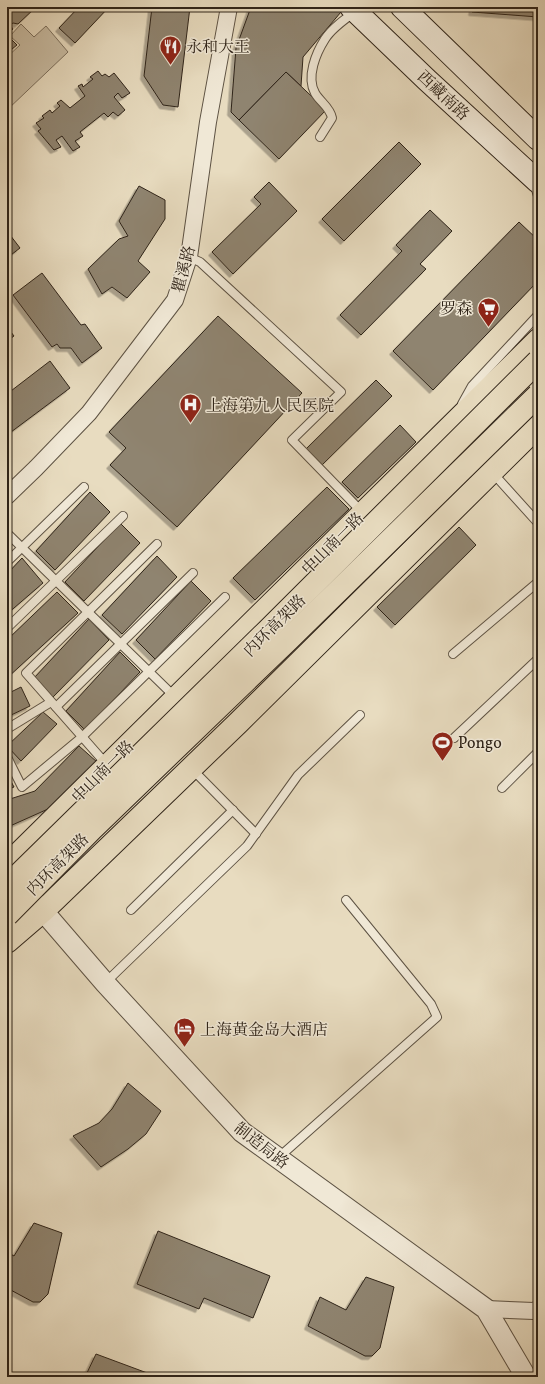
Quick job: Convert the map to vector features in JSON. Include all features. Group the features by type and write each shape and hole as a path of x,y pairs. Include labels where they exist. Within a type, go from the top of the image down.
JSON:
{"main road":[{"path":"402,7 538,138"},
{"name":"西藏南路","path":"353,9 536,185"},
{"name":"中山南一路","path":"7,864 538,340"},
{"name":"内环高架路","path":"7,886 290,609 538,360"},
{"name":"内环高架路","path":"7,915 93,828 288,640 538,395"},
{"path":"7,942 43,911 191,768 538,426"}],"street":[{"name":"瞿溪路","path":"8,493 89,413 175,300 188,257 208,122 229,7"},
{"name":"制造局路","path":"7,864 23,891 43,911 106,983 242,1132 486,1309 526,1377"},
{"path":"486,1309 538,1310"}],"lane":[{"path":"320,136 332,118 331,112 315,94 310,81 313,67 326,38 353,9"},
{"path":"188,257 200,262 341,392 292,440 363,513"},
{"path":"457,420 462,403 472,386 538,315"},
{"path":"492,472 538,523"},
{"path":"7,562 84,487"},
{"path":"7,628 123,516"},
{"path":"7,533 176,698"},
{"path":"108,765 26,673 157,544"},
{"path":"7,729 54,705 120,644 193,572"},
{"path":"453,654 538,582"},
{"path":"7,757 22,787 82,736 225,597"},
{"path":"454,738 538,659"},
{"path":"106,983 247,846 298,775 360,715"},
{"path":"502,788 538,752"},
{"path":"191,768 256,834"},
{"path":"131,910 233,810"},
{"path":"278,1158 437,1018 431,1004 346,900"}],"shaded area":[{"path":"21,24 34,37 46,26 68,52 7,110 7,57 20,45 10,36"}],"building":[{"path":"7,7 36,7 18,24 13,23 10,25 13,29 7,35"},
{"path":"79,7 109,7 75,43 59,28"},
{"path":"152,7 190,7 178,107 163,105 144,76"},
{"path":"251,7 336,7 341,12 303,57 301,86 286,72 239,120 231,112 236,48"},
{"path":"473,7 538,7 538,17 472,12"},
{"path":"7,35 17,45 7,53"},
{"path":"98,71 102,76 105,74 109,77 114,73 130,93 122,98 118,93 114,97 125,110 118,116 113,112 108,117 104,113 80,132 83,136 75,141 80,147 73,151 62,136 56,140 61,147 54,150 38,131 41,129 36,123 44,118 42,116 50,110 52,113 60,106 57,103 61,100 70,108 85,96 78,86 82,84 83,87 93,79 90,77"},
{"path":"286,72 326,110 279,159 239,120"},
{"path":"399,142 421,164 344,241 322,219"},
{"path":"269,182 297,211 233,274 212,252 261,204 254,197"},
{"path":"139,186 165,200 165,219 138,261 150,272 127,298 112,287 102,294 88,269 119,239 128,236 119,221"},
{"path":"430,210 452,231 420,264 426,269 361,335 340,315 402,251 396,245"},
{"path":"519,222 538,240 538,281 433,390 393,351"},
{"path":"7,231 20,248 7,258"},
{"path":"42,273 81,325 85,324 102,348 82,363 71,348 60,348 57,344 52,347 13,295"},
{"path":"218,316 302,393 177,527 110,465 126,448 109,432"},
{"path":"7,327 14,336 7,341"},
{"path":"50,361 70,388 7,435 7,394"},
{"path":"376,380 392,396 322,465 306,449"},
{"path":"400,425 416,442 358,498 342,482"},
{"path":"327,487 349,509 255,600 233,578"},
{"path":"90,492 110,512 55,570 36,551"},
{"path":"120,523 140,543 84,601 65,582"},
{"path":"459,527 476,545 395,625 377,607"},
{"path":"157,556 177,577 122,634 102,615"},
{"path":"22,558 43,583 7,614 7,574"},
{"path":"191,581 211,601 155,659 136,640"},
{"path":"57,592 78,613 7,678 7,640"},
{"path":"89,619 109,640 53,697 34,678"},
{"path":"120,652 140,672 85,730 66,711"},
{"path":"21,687 30,706 7,717 7,694"},
{"path":"43,712 57,724 21,761 7,746"},
{"path":"79,746 97,762 48,809 10,826 7,821 7,793 10,799 35,791"},
{"path":"7,774 14,787 7,790"},
{"path":"128,1083 161,1111 146,1134 128,1149 101,1167 73,1136 99,1123 112,1109"},
{"path":"34,1223 62,1233 48,1294 40,1302 33,1302 7,1288 7,1252 14,1256"},
{"path":"158,1231 270,1276 253,1318 204,1298 199,1309 137,1284"},
{"path":"366,1277 394,1287 380,1348 372,1356 365,1356 308,1326 320,1297 346,1310"},
{"path":"96,1354 158,1377 85,1377"}],"place":[{"name":"永和大王","path":"171,66"},
{"name":"罗森","path":"488,328"},
{"name":"上海第九人民医院","path":"191,424"},
{"name":"Pongo","path":"443,762"},
{"name":"上海黄金岛大酒店","path":"184,1048"}]}
